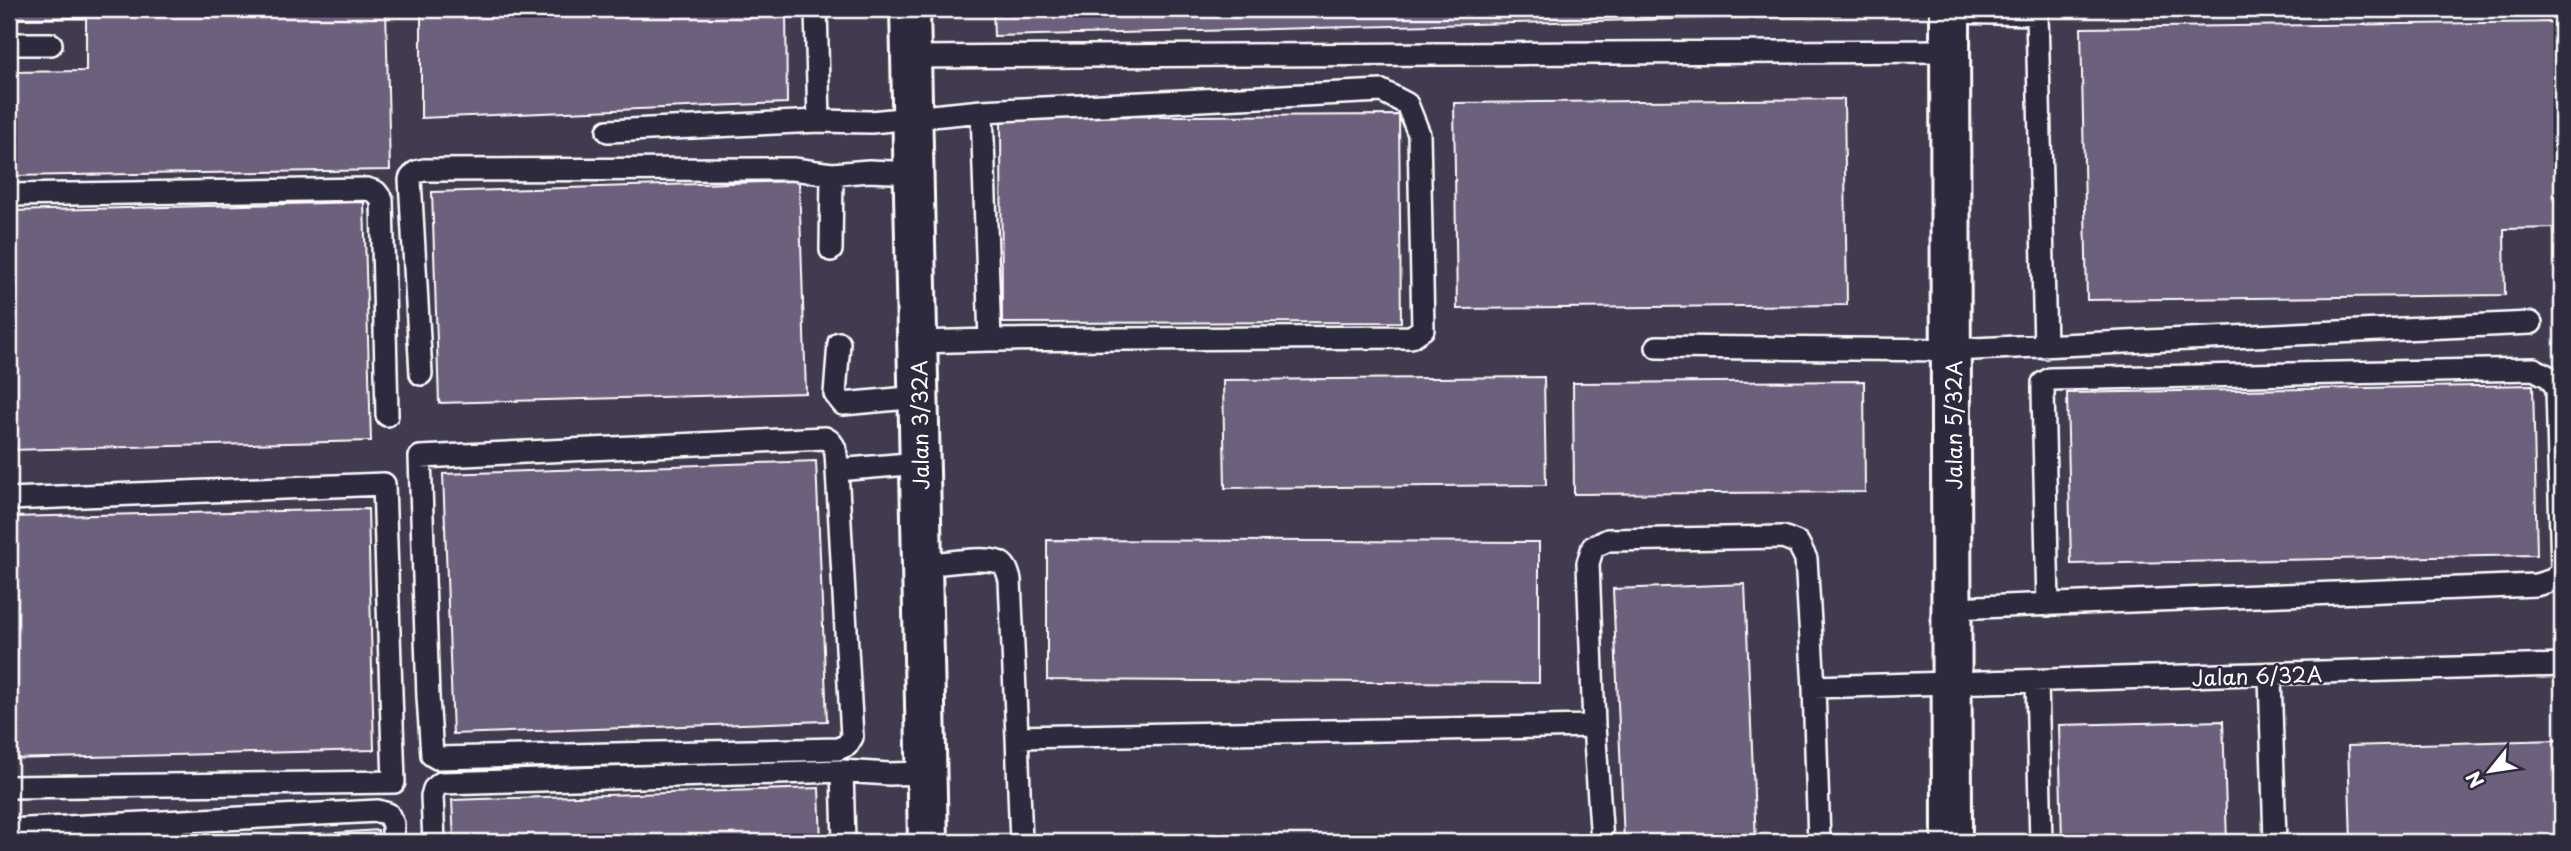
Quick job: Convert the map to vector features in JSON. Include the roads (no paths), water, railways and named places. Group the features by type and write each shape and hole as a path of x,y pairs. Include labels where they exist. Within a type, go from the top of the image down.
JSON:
{"street":[{"name":"Jalan 3/32A","path":"911,9 928,842"},
{"name":"Jalan 5/32A","path":"1951,11 1952,842"}],"lane":[{"path":"816,9 819,121"},
{"path":"1951,11 2038,14 2045,347"},
{"path":"9,44 51,44"},
{"path":"911,57 1951,51"},
{"path":"608,131 819,121 871,122 982,111 1382,91 1407,104 1419,134 1423,329 1411,337 918,342"},
{"path":"982,111 990,340"},
{"path":"421,374 410,179 416,172 793,169 832,174 869,171 914,173"},
{"path":"831,250 832,174"},
{"path":"9,195 367,189 376,192 382,200 387,415"},
{"path":"1657,347 1953,350 2530,323"},
{"path":"839,343 835,394 843,404 919,397"},
{"path":"1952,608 2048,605 2536,586 2553,580 2562,570 2557,388 2549,377 2534,369 2050,379 2043,383 2048,605"},
{"path":"825,438 832,441 835,448 837,470 852,737 847,745 838,749 437,758 432,755 420,457 825,438"},
{"path":"837,470 920,463"},
{"path":"9,499 384,484 394,782 9,786"},
{"path":"1602,842 1594,726 1588,563 1593,547 1608,540 1783,537 1798,543 1806,559 1814,687 1819,842"},
{"path":"922,565 969,561 998,562 1006,567 1010,580 1021,842"},
{"name":"Jalan 6/32A","path":"1814,687 2562,665"},
{"path":"2270,675 2276,842"},
{"path":"2037,682 2041,842"},
{"path":"1017,737 1594,726"},
{"path":"434,842 432,796 434,789 441,783 842,771 927,773"},
{"path":"842,771 844,842"},
{"path":"9,830 378,811 388,814 393,824 393,842"}]}
